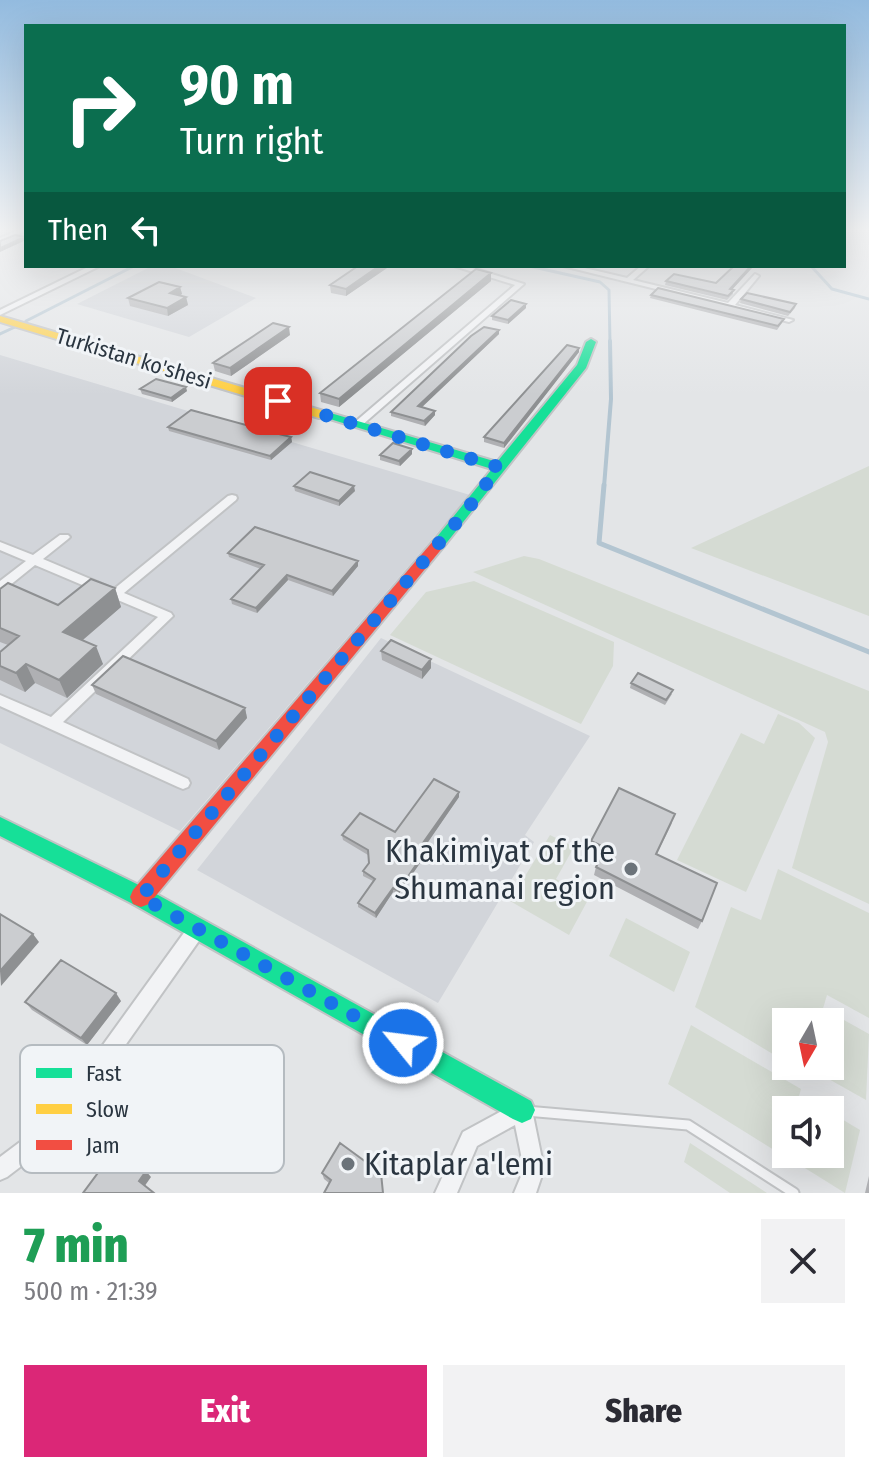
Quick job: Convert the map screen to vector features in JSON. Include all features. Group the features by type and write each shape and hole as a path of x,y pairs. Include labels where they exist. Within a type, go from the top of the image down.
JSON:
{"street":[{"path":"0,316 62,284"},
{"path":"358,424 519,284"},
{"path":"639,284 789,320"},
{"path":"730,306 749,284"},
{"name":"Turkistan ko'shesi","path":"0,316 499,467"},
{"path":"141,897 466,511 582,366 591,342"},
{"path":"115,595 232,498"},
{"path":"0,587 64,537"},
{"path":"0,546 167,616 52,724"},
{"path":"0,700 183,783"},
{"path":"0,826 141,897 522,1110 534,1169 525,1193"},
{"path":"114,1045 197,929"},
{"path":"446,1193 470,1139 522,1110"},
{"path":"0,1170 20,1155"}],"lane":[{"path":"522,1110 688,1125 794,1193"}],"shaded area":[{"path":"117,284 217,284 256,298 189,337 77,304"},
{"path":"0,355 470,495 180,831 0,743"},
{"path":"869,466 869,616 691,548"},
{"path":"524,556 539,559 869,691 869,904 792,868 828,742 825,732 473,572"},
{"path":"474,581 614,642 613,666 581,724 390,635 426,592"},
{"path":"381,638 590,736 525,835 534,842 438,1003 197,870"},
{"path":"778,714 799,723 815,738 746,892 677,860 741,733 764,744"},
{"path":"550,835 574,847 556,879 589,898 569,935 510,901"},
{"path":"778,869 869,913 869,1018 827,995 823,1008 772,1008 772,1054 695,1007 731,907 761,920"},
{"path":"626,918 690,952 674,992 609,956"},
{"path":"844,1020 869,1034 866,1100 830,1080 844,1080"},
{"path":"691,1025 772,1072 772,1080 786,1080 801,1089 799,1096 772,1096 772,1149 668,1084"},
{"path":"844,1120 860,1130 845,1193 805,1168 844,1168"},
{"path":"690,1143 767,1193 730,1193 684,1162"}],"building":[{"path":"156,284 180,287 170,293 186,297 167,308 128,298"},
{"path":"332,284 354,284 346,289"},
{"path":"458,284 478,284 339,399 320,393"},
{"path":"677,284 735,284 728,296"},
{"path":"658,288 784,319 778,326 651,295"},
{"path":"747,293 796,304 790,312 741,299"},
{"path":"511,300 526,304 508,320 492,316"},
{"path":"273,323 289,327 230,368 213,363"},
{"path":"484,327 499,330 418,406 435,411 424,421 391,412 471,336"},
{"path":"567,345 579,348 504,443 484,437"},
{"path":"156,379 186,387 171,398 140,389"},
{"path":"191,410 257,428 278,412 295,418 275,433 291,437 270,456 168,427"},
{"path":"393,443 412,449 399,461 380,455"},
{"path":"310,472 354,486 339,501 294,486"},
{"path":"255,527 358,561 332,591 287,575 256,608 231,599 264,565 228,553"},
{"path":"91,579 115,588 63,632 96,646 59,680 26,664 16,673 0,666 0,652 19,636 0,628 0,589 8,583 58,605"},
{"path":"391,640 431,659 422,670 381,651"},
{"path":"123,656 245,708 216,741 92,685"},
{"path":"638,673 673,690 666,700 631,683"},
{"path":"434,779 459,792 423,843 429,846 398,891 393,888 375,913 358,903 375,879 363,871 369,863 368,850 342,835 360,813 395,832"},
{"name":"Khakimiyat of the Shumanai region","path":"619,788 675,814 656,854 717,883 702,921 596,867 606,848 591,841"},
{"path":"0,914 33,934 0,971"},
{"path":"61,960 116,993 81,1038 25,1002"},
{"name":"Kitaplar a'lemi","path":"340,1143 381,1173 383,1193 324,1193 331,1180 322,1173"},
{"path":"98,1173 145,1173 139,1181 154,1193 83,1193"}],"waterway":[{"path":"26,321 99,284"},
{"path":"602,284 609,290 610,343"},
{"path":"827,284 832,289 869,299"},
{"path":"0,334 15,327"},
{"path":"604,487 611,399 610,341"},
{"path":"604,485 599,543 869,652"}],"traffic: fast":[{"path":"439,543 582,366 591,342"},
{"path":"323,415 499,467"},
{"path":"0,826 141,897 522,1110"}],"traffic: slow":[{"path":"0,319 323,415"}],"traffic: jam":[{"path":"141,897 439,543"}],"place":[{"name":"Khakimiyat of the Shumanai region","path":"631,869"},
{"name":"Kitaplar a'lemi","path":"348,1164"}],"route":[{"path":"278,401 499,467 466,511 141,897 403,1043"}]}
